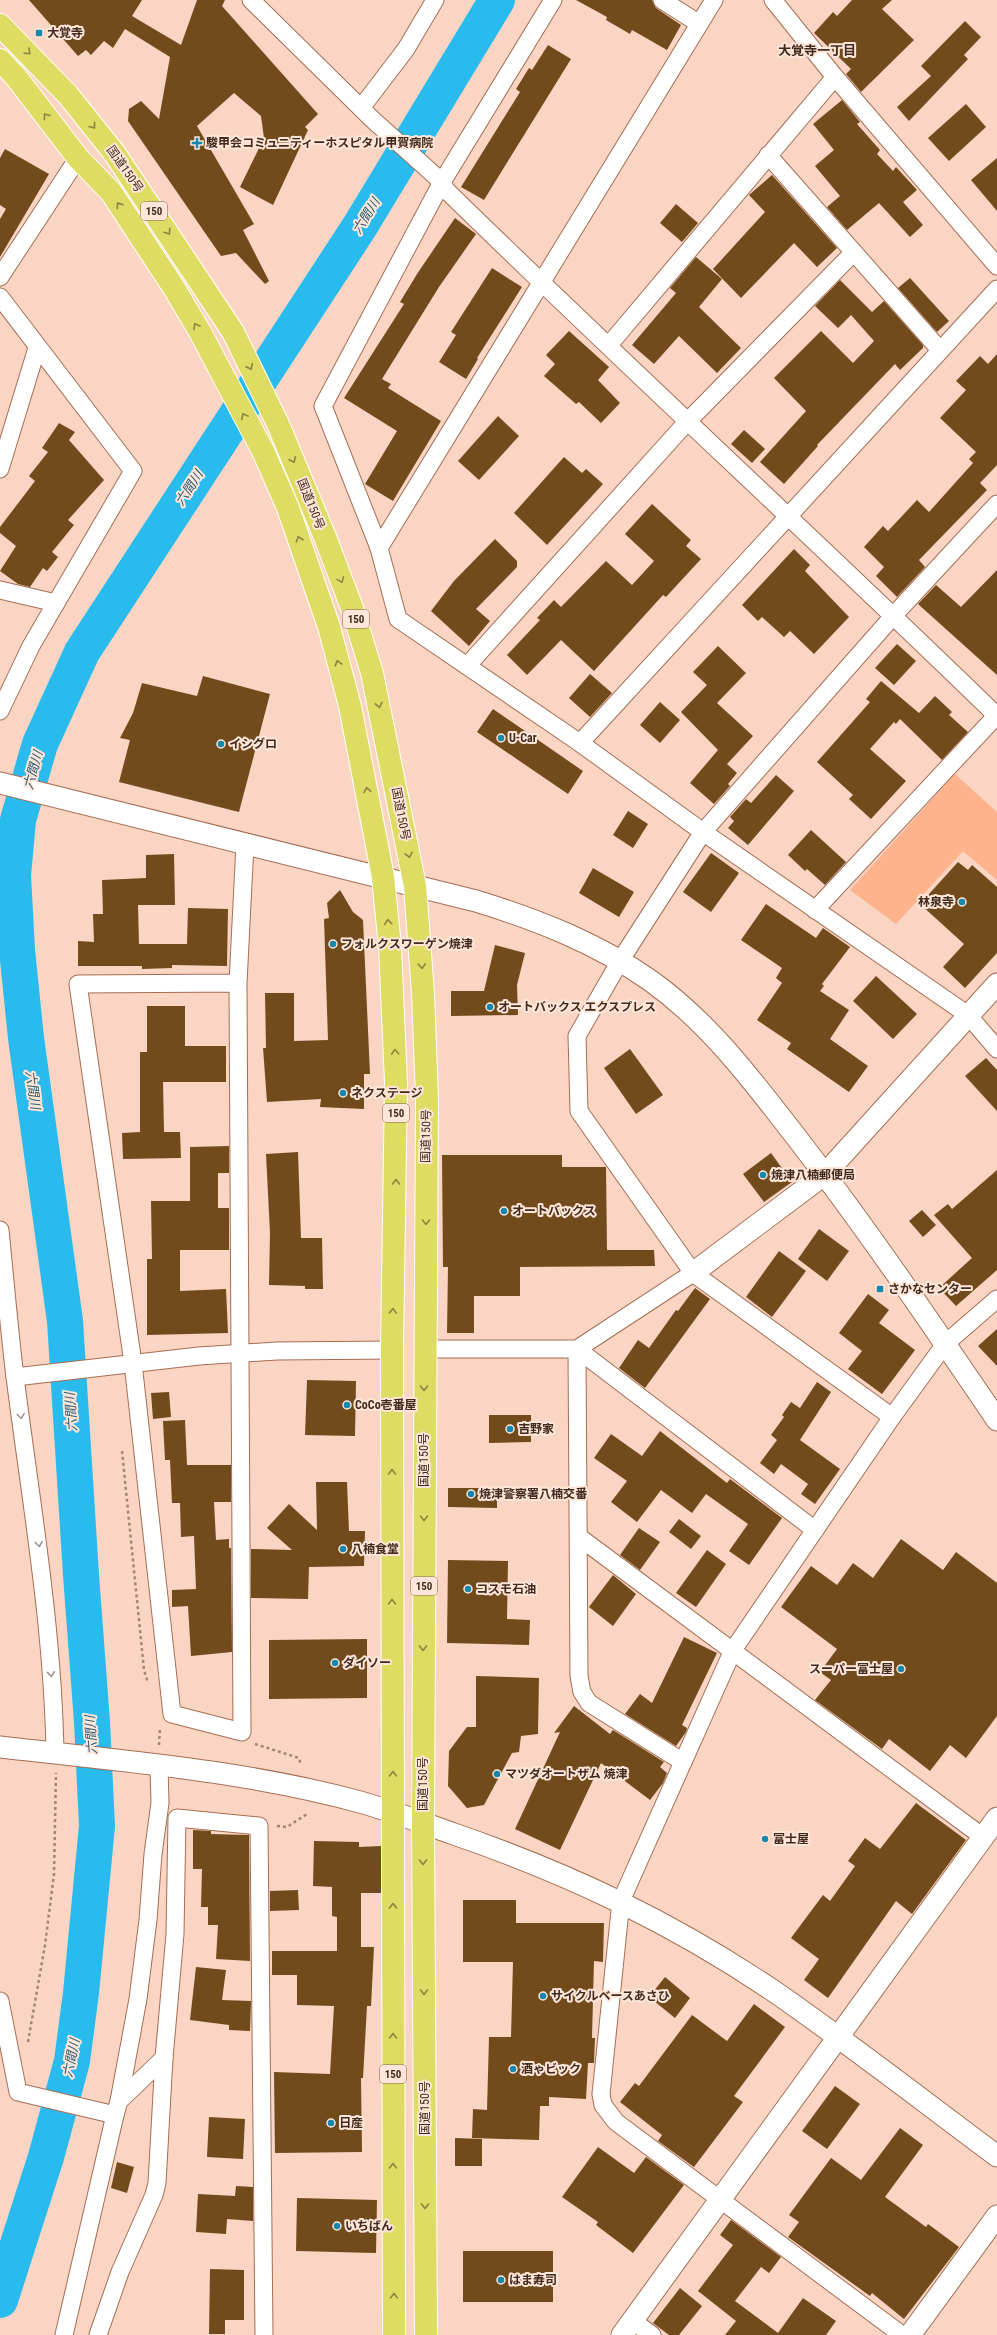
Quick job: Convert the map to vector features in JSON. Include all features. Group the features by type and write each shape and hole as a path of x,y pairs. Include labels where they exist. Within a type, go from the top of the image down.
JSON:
{"highway":[{"name":"国道150号","path":"0,25 68,95 115,154 232,332 278,424 352,608 372,673 415,886 423,993 427,1098 424,1349 423,1823 426,2335"},
{"name":"国道150号","path":"0,60 78,158 110,192 174,288 262,450 288,508 328,627 350,706 383,877 390,946 396,1082 392,1350 394,2335"}],"street":[{"path":"251,0 366,114 442,182 446,190 540,282 609,345 688,422 894,615 997,716 815,910"},
{"path":"366,114 435,0"},
{"path":"553,0 442,182 323,406 379,548 398,618 580,743 703,832 968,1015 997,1049"},
{"path":"662,0 698,23"},
{"path":"379,548 698,23 714,0"},
{"path":"773,0 835,77 997,266"},
{"path":"609,345 768,154 835,77"},
{"path":"768,154 853,253 940,350"},
{"path":"0,277 78,158"},
{"path":"467,666 688,422 853,253"},
{"path":"580,743 997,289"},
{"path":"0,297 37,348 133,471 31,646 0,711"},
{"path":"0,469 37,348"},
{"path":"892,1417 693,1273 579,1111 577,1036 620,961 703,832 894,615 997,504"},
{"path":"0,590 56,603"},
{"path":"0,783 383,877 532,918 588,943 620,961 652,982 689,1012 718,1041 825,1174 997,1420"},
{"path":"238,983 78,984 133,1363 172,1714 242,1732 238,983 245,844"},
{"path":"424,1349 577,1349 693,1273 825,1174 997,984"},
{"path":"0,1230 20,1376 42,1570 58,1761"},
{"path":"902,2335 616,2122 603,2105 601,2094 621,1901 733,1650 892,1417 945,1344 997,1299"},
{"path":"577,1349 815,1530"},
{"path":"577,1349 579,1676 582,1692 589,1703 682,1762"},
{"path":"20,1376 110,1365 239,1353 392,1350"},
{"path":"579,1537 733,1650 982,1837"},
{"path":"0,1747 58,1761 156,1766 284,1784 359,1802 524,1858 621,1901 670,1928 774,1992 997,2156"},
{"path":"64,2335 115,2110 138,1999 148,1920 153,1854 160,1803 156,1766"},
{"path":"98,2335 117,2279 154,2195 157,2183 164,2058 175,1934 177,1818 259,1826 264,2335"},
{"path":"652,2335 627,2328 997,1818"},
{"path":"0,2001 18,2092 115,2110"},
{"path":"115,2110 164,2058"},
{"path":"910,2335 997,2216"}],"path":[{"path":"242,1732 252,1743 299,1758 301,1765"},
{"path":"28,2046 44,1952 54,1874 58,1761"},
{"path":"259,1826 287,1827 307,1814"}],"shaded area":[{"path":"955,774 997,812 997,880 963,851 896,924 850,890"}],"building":[{"path":"29,0 142,0 132,16 181,45 197,0 225,0 222,6 318,114 305,127 308,130 273,205 240,187 264,138 261,116 234,93 197,126 254,224 243,230 269,281 265,284 236,253 221,256 128,121 129,109 141,101 159,119 170,57 125,29 113,48 104,41 91,55 86,50 78,56"},
{"path":"576,0 652,0 656,8 681,25 667,50 632,30 630,34 606,20 607,17"},
{"path":"852,0 892,0 882,9 914,40 861,92 846,74 851,69 814,33 833,12 837,16"},
{"path":"965,21 981,37 964,55 968,59 909,121 897,107 931,76 921,66"},
{"path":"548,45 571,59 484,200 461,187 520,92 516,89 529,68 532,70"},
{"path":"842,100 860,122 857,124 880,150 877,154 893,171 896,167 917,190 903,202 923,225 910,237 879,203 847,230 827,207 840,196 815,166 834,150 813,124"},
{"path":"966,104 986,127 949,161 928,138"},
{"path":"5,149 49,174 0,257 0,219 6,209 0,205 0,158"},
{"path":"997,158 997,211 971,180"},
{"path":"772,175 837,248 817,267 794,243 741,298 713,269 765,212 749,195"},
{"path":"676,204 698,223 682,242 660,223"},
{"path":"455,218 476,234 439,287 382,379 391,384 388,388 441,421 393,501 365,484 397,431 344,398 404,304 400,302 417,274"},
{"path":"696,257 722,279 699,307 741,348 717,373 679,336 654,364 632,345 676,293 670,288"},
{"path":"492,268 522,287 477,358 478,359 466,379 439,362 456,335 451,332"},
{"path":"910,278 949,321 937,332 898,288"},
{"path":"840,280 872,312 884,301 923,345 923,348 900,370 895,364 817,445 818,446 784,484 760,462 806,411 774,378 821,331 853,363 874,341 851,315 838,328 815,306"},
{"path":"569,331 609,367 598,380 620,403 601,423 579,402 576,404 544,376 555,364 546,355"},
{"path":"997,354 997,465 980,483 987,490 919,560 925,567 897,597 876,576 884,567 864,547 883,526 888,531 917,500 929,512 973,463 969,459 976,452 940,418 966,390 956,381 980,356 988,364"},
{"path":"498,416 519,436 479,480 458,461"},
{"path":"59,423 75,432 69,440 104,480 68,520 74,525 52,552 58,557 47,571 43,568 30,587 18,584 0,571 16,546 0,533 0,527 35,481 29,476 48,452 42,448"},
{"path":"744,430 765,449 752,463 731,444"},
{"path":"564,457 582,473 586,469 603,484 547,545 514,513"},
{"path":"652,504 691,540 686,546 701,559 666,597 663,595 594,671 561,640 527,675 507,655 540,620 537,618 554,600 561,607 606,561 632,585 654,561 625,534"},
{"path":"495,539 517,561 517,567 476,609 490,621 469,646 431,611 454,581"},
{"path":"794,549 810,565 805,571 849,617 814,654 790,631 784,637 762,617 758,621 742,605"},
{"path":"997,570 997,675 918,604 936,585 961,607"},
{"path":"897,644 916,661 894,685 875,668"},
{"path":"718,646 746,673 717,703 753,736 727,764 737,773 728,784 730,786 714,804 690,783 718,750 681,712 707,685 693,672"},
{"path":"590,674 612,693 590,717 569,698"},
{"path":"203,676 270,694 239,812 119,782 130,740 120,738 133,713 142,683 197,696"},
{"path":"881,681 919,713 935,696 952,712 949,715 968,732 942,760 900,719 896,724 894,722 870,749 906,781 871,819 849,799 853,795 817,762 870,702 866,699"},
{"path":"660,702 680,720 660,743 640,725"},
{"path":"493,709 583,771 568,794 477,732"},
{"path":"776,775 794,791 748,845 728,828 734,821 730,817 746,799 751,803"},
{"path":"628,811 648,824 633,848 613,835"},
{"path":"811,830 846,862 825,885 807,869 805,871 788,855"},
{"path":"711,853 739,873 711,912 683,892"},
{"path":"174,854 175,905 138,905 139,944 187,944 188,908 228,909 227,966 172,965 172,968 142,969 142,966 78,966 78,941 94,942 93,914 103,914 102,880 146,878 146,855"},
{"path":"958,862 968,870 972,865 997,887 997,953 965,988 943,967 964,944 920,904"},
{"path":"593,868 634,892 619,917 579,893"},
{"path":"340,890 353,912 363,920 370,1074 364,1074 364,1109 320,1107 321,1099 267,1102 263,1048 266,1048 265,993 294,993 294,1041 328,1040 324,919 329,918 327,903"},
{"path":"766,904 816,938 823,928 850,947 822,984 824,986 820,991 849,1010 830,1039 868,1066 849,1092 787,1049 791,1043 757,1020 782,983 776,978 782,968 741,940"},
{"path":"495,945 525,953 517,985 518,1015 451,1016 451,991 484,991"},
{"path":"876,976 917,1014 893,1039 853,1001"},
{"path":"147,1006 185,1006 185,1046 226,1046 226,1082 163,1082 164,1132 180,1132 181,1158 123,1159 122,1133 140,1132 140,1052 147,1052"},
{"path":"630,1049 663,1095 636,1114 604,1068"},
{"path":"986,1058 997,1070 997,1111 965,1076"},
{"path":"229,1146 229,1173 218,1173 218,1208 229,1208 229,1250 180,1250 180,1291 226,1289 228,1333 147,1335 147,1259 152,1259 151,1201 190,1201 190,1147"},
{"path":"298,1152 301,1238 322,1238 323,1289 305,1289 305,1286 269,1285 270,1233 266,1154"},
{"path":"771,1153 792,1182 764,1202 743,1174"},
{"path":"442,1155 562,1155 562,1167 606,1167 607,1250 654,1250 655,1266 520,1267 520,1296 474,1296 474,1333 447,1333 448,1267 443,1267"},
{"path":"997,1170 997,1270 956,1306 939,1288 972,1258 934,1215 948,1204 952,1209"},
{"path":"922,1210 936,1225 923,1237 909,1221"},
{"path":"819,1229 849,1251 827,1281 798,1259"},
{"path":"779,1251 806,1271 772,1317 746,1297"},
{"path":"695,1288 710,1299 645,1388 619,1368 638,1340 649,1348 676,1310 678,1311"},
{"path":"868,1294 889,1310 879,1323 915,1350 882,1394 848,1369 862,1351 839,1333"},
{"path":"997,1329 997,1366 978,1346"},
{"path":"307,1380 356,1381 355,1436 305,1435"},
{"path":"817,1382 831,1392 800,1440 840,1469 815,1504 801,1494 808,1484 781,1464 774,1474 760,1463 777,1440 771,1435 784,1417 782,1415 791,1402 800,1408"},
{"path":"169,1392 171,1417 153,1419 151,1393"},
{"name":"吉野家","path":"489,1415 531,1415 531,1442 489,1443"},
{"path":"185,1420 187,1465 231,1465 231,1502 214,1502 216,1540 229,1539 229,1548 231,1548 232,1652 191,1656 188,1606 172,1607 172,1590 196,1589 194,1536 181,1537 180,1503 172,1503 170,1460 165,1460 163,1421"},
{"path":"660,1431 727,1483 730,1479 782,1518 749,1565 729,1551 748,1524 706,1494 692,1513 661,1490 637,1522 611,1502 627,1481 594,1458 611,1434 642,1456"},
{"path":"316,1482 347,1482 349,1531 365,1531 364,1566 309,1567 308,1599 251,1598 251,1549 292,1550 267,1528 289,1504 317,1530"},
{"path":"448,1488 497,1488 497,1508 448,1507"},
{"path":"679,1519 701,1536 691,1549 669,1532"},
{"path":"639,1528 660,1542 640,1570 620,1555"},
{"path":"901,1539 943,1570 956,1552 997,1583 997,1716 966,1758 950,1745 930,1771 889,1739 882,1749 815,1700 831,1680 820,1672 837,1649 781,1607 811,1566 837,1585 853,1563 873,1578"},
{"path":"707,1550 726,1564 696,1607 676,1593"},
{"path":"448,1560 508,1561 507,1619 530,1620 529,1645 447,1643"},
{"path":"613,1575 636,1594 613,1626 589,1607"},
{"path":"684,1637 717,1653 682,1725 687,1728 686,1732 676,1746 625,1714 640,1694 652,1703"},
{"path":"367,1639 367,1698 269,1699 269,1640"},
{"path":"476,1676 539,1678 538,1734 521,1736 519,1752 512,1753 484,1805 467,1808 448,1786 449,1751 467,1727 476,1727"},
{"path":"574,1706 610,1734 613,1730 664,1762 660,1767 667,1773 663,1783 650,1800 601,1763 560,1850 515,1829 560,1732 554,1733"},
{"path":"916,1803 966,1840 912,1914 896,1901 828,1998 804,1980 819,1959 791,1938 823,1895 830,1901 855,1866 848,1861 865,1838 880,1849"},
{"path":"193,1830 211,1831 211,1834 249,1835 250,1961 216,1959 218,1925 208,1925 208,1907 201,1907 202,1869 193,1869"},
{"path":"314,1841 359,1842 359,1847 381,1846 381,1893 361,1893 361,1947 374,1947 371,2006 367,2006 363,2078 361,2078 362,2152 275,2153 274,2072 330,2074 334,2006 297,2005 297,1975 272,1975 272,1951 337,1951 337,1917 332,1916 332,1887 313,1886"},
{"path":"298,1890 299,1910 270,1911 270,1891"},
{"path":"463,1900 516,1900 516,1923 604,1923 603,1962 594,1961 592,2038 595,2038 594,2063 588,2063 586,2099 549,2097 549,2106 540,2106 539,2140 472,2138 473,2109 487,2110 489,2037 511,2037 513,1962 463,1962"},
{"path":"196,1967 226,1970 222,2000 251,2001 250,2031 229,2030 229,2025 190,2020"},
{"path":"665,1977 690,1998 675,2018 649,1997"},
{"path":"754,2004 785,2027 734,2096 743,2102 694,2167 658,2141 662,2135 620,2102 635,2083 639,2086 692,2015 727,2041"},
{"path":"835,2086 860,2104 827,2149 802,2131"},
{"path":"209,2117 245,2119 243,2159 207,2157"},
{"path":"900,2128 923,2145 885,2197 926,2227 928,2224 959,2247 904,2319 872,2293 870,2296 788,2237 799,2222 789,2215 831,2158 861,2180"},
{"path":"455,2138 482,2139 482,2166 455,2166"},
{"path":"598,2147 634,2173 646,2157 684,2185 633,2253 596,2225 598,2222 562,2197"},
{"path":"117,2162 134,2167 127,2193 111,2188"},
{"path":"236,2186 253,2187 253,2221 227,2219 226,2234 196,2232 198,2194 235,2196"},
{"name":"いちばん","path":"297,2198 377,2200 376,2253 296,2251"},
{"path":"731,2220 781,2257 769,2273 761,2267 735,2301 778,2333 803,2298 836,2321 826,2335 725,2335 736,2321 698,2291 733,2245 720,2235"},
{"path":"463,2251 553,2251 553,2302 463,2302"},
{"path":"210,2269 244,2270 244,2320 225,2320 225,2334 209,2334"},
{"path":"680,2288 702,2306 679,2335 669,2335 653,2323"}],"waterway":[{"name":"六間川","path":"0,2300 46,2157 72,2061 81,1993 97,1826 92,1722 65,1321 26,1038 17,950 13,875 18,820 40,744 82,652 360,226 497,0"}],"place":[{"name":"大覚寺","path":"39,33"},
{"name":"駿甲会コミュニティーホスピタル甲賀病院","path":"197,143"},
{"name":"U-Car","path":"501,738"},
{"name":"イシグロ","path":"221,744"},
{"name":"林泉寺","path":"962,902"},
{"name":"フォルクスワーゲン焼津","path":"333,944"},
{"name":"オートバックス エクスプレス","path":"490,1007"},
{"name":"ネクステージ","path":"343,1093"},
{"name":"焼津八楠郵便局","path":"763,1175"},
{"name":"オートバックス","path":"504,1211"},
{"name":"さかなセンター","path":"880,1289"},
{"name":"CoCo壱番屋","path":"347,1405"},
{"name":"吉野家","path":"510,1429"},
{"name":"焼津警察署八楠交番","path":"471,1494"},
{"name":"八楠食堂","path":"343,1549"},
{"name":"コスモ石油","path":"468,1589"},
{"name":"ダイソー","path":"335,1663"},
{"name":"スーパー富士屋","path":"901,1669"},
{"name":"マツダオートザム 焼津","path":"497,1774"},
{"name":"富士屋","path":"765,1839"},
{"name":"サイクルベースあさひ","path":"543,1996"},
{"name":"酒ゃビック","path":"513,2069"},
{"name":"日産","path":"331,2123"},
{"name":"いちばん","path":"337,2226"},
{"name":"はま寿司","path":"501,2280"}],"district":[{"name":"大覚寺一丁目","path":"817,50"}]}
